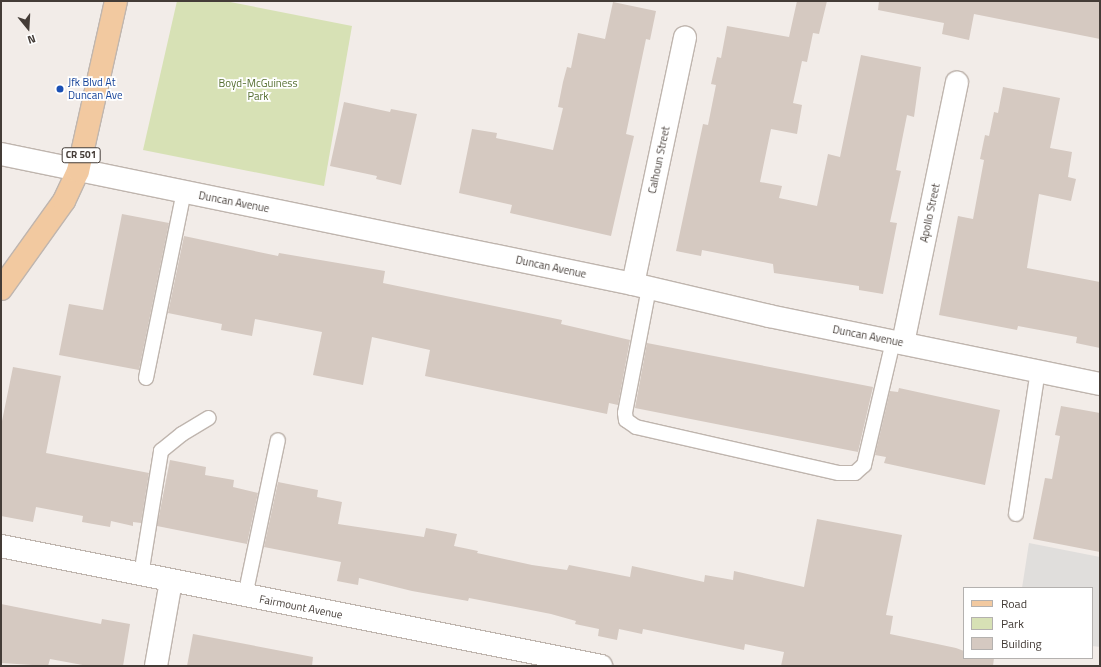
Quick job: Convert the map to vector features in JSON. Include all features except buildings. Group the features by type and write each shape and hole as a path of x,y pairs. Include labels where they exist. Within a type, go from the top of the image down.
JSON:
{"main road":[{"name":"CR 501","path":"1,289 64,201 78,171 116,1"}],"street":[{"name":"Calhoun Street","path":"641,286 685,37"},
{"name":"Apollo Street","path":"898,342 957,83"},
{"name":"Duncan Avenue","path":"1,154 641,286 1100,384"},
{"name":"Fairmount Avenue","path":"1,546 601,666"},
{"path":"156,666 171,581"}],"lane":[{"path":"146,378 184,192"},
{"path":"641,286 625,413 626,420 636,427 839,473 855,473 864,465 898,342"},
{"path":"1016,514 1038,371"},
{"path":"141,575 161,451 182,434 209,418"},
{"path":"245,596 278,440"}],"green space":[{"name":"Boyd-McGuiness Park","path":"177,1 225,1 352,26 324,186 143,150"}],"shaded area":[{"path":"1029,543 1100,557 1100,647 1093,646 1093,587 1022,587"}],"place":[{"name":"Jfk Blvd At Duncan Ave","path":"60,89"}]}
